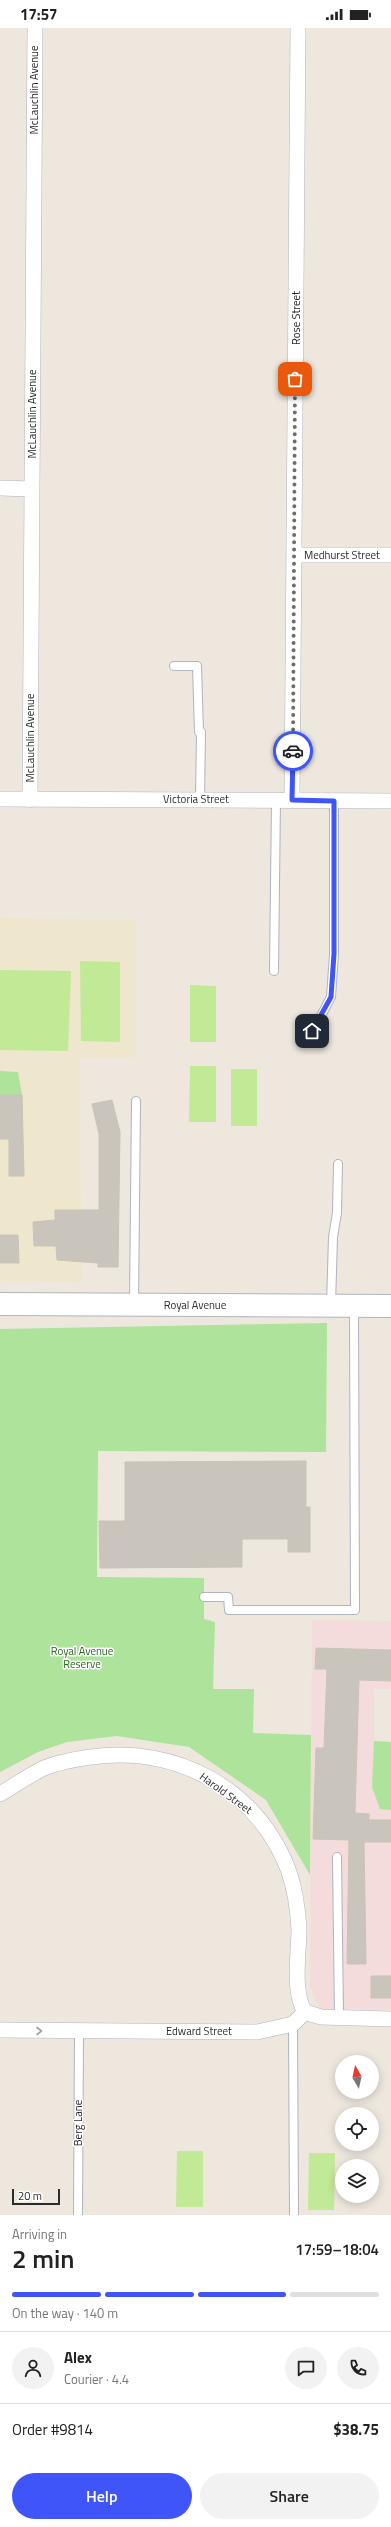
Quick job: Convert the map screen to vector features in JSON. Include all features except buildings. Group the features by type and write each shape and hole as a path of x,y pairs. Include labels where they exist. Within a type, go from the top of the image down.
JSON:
{"street":[{"name":"McLauchlin Avenue","path":"30,800 35,28"},
{"name":"Rose Street","path":"292,800 298,28"},
{"path":"0,488 31,489"},
{"name":"Medhurst Street","path":"294,555 391,555"},
{"name":"Victoria Street","path":"0,799 391,801"},
{"name":"Royal Avenue","path":"0,1304 391,1306"},
{"name":"Harold Street","path":"0,1794 44,1768 70,1760 112,1754 149,1756 187,1766 211,1779 254,1812 288,1870 299,1926 298,1998 305,2012"},
{"path":"293,2024 305,2012 322,2017 391,2019"},
{"name":"Edward Street","path":"0,2030 257,2032 293,2024"}],"lane":[{"path":"174,666 197,666 199,732 201,732 200,799"},
{"path":"274,970 276,800"},
{"path":"312,1031 331,997 334,954 334,801"},
{"path":"134,1305 136,1101"},
{"path":"331,1305 333,1237 337,1213 338,1164"},
{"path":"204,1597 228,1597 228,1610 355,1610 354,1305"},
{"path":"337,1856 339,2017"},
{"path":"293,2024 294,2215"},
{"name":"Berg Lane","path":"78,2215 79,2031"}],"shaded area":[{"path":"0,918 136,920 135,1058 79,1058 82,1282 0,1281"},
{"path":"312,1620 391,1621 391,1689 374,1689 374,1741 391,1742 391,2009 320,2009 310,1988"}],"green space":[{"path":"80,961 120,962 120,1042 81,1041"},
{"path":"0,970 71,971 68,1051 0,1050"},
{"path":"190,985 216,986 216,1042 190,1042"},
{"path":"190,1066 216,1066 216,1122 189,1122"},
{"path":"231,1069 257,1069 257,1126 231,1126"},
{"path":"0,1071 18,1072 22,1095 0,1095"},
{"name":"Royal Avenue Reserve","path":"327,1323 326,1452 98,1451 97,1577 204,1578 204,1619 215,1622 213,1689 254,1689 253,1733 311,1735 310,1875 266,1800 189,1747 117,1736 67,1742 38,1752 0,1772 0,1329"},
{"path":"374,1741 391,1742 391,1810 380,1809 372,1787"},
{"path":"177,2151 203,2151 203,2207 176,2207"},
{"path":"309,2153 335,2153 334,2210 308,2210"}],"way so far":[{"path":"293,751 295,379"}],"route":[{"path":"293,751 292,800 334,801 334,954 331,997 312,1031"}]}
